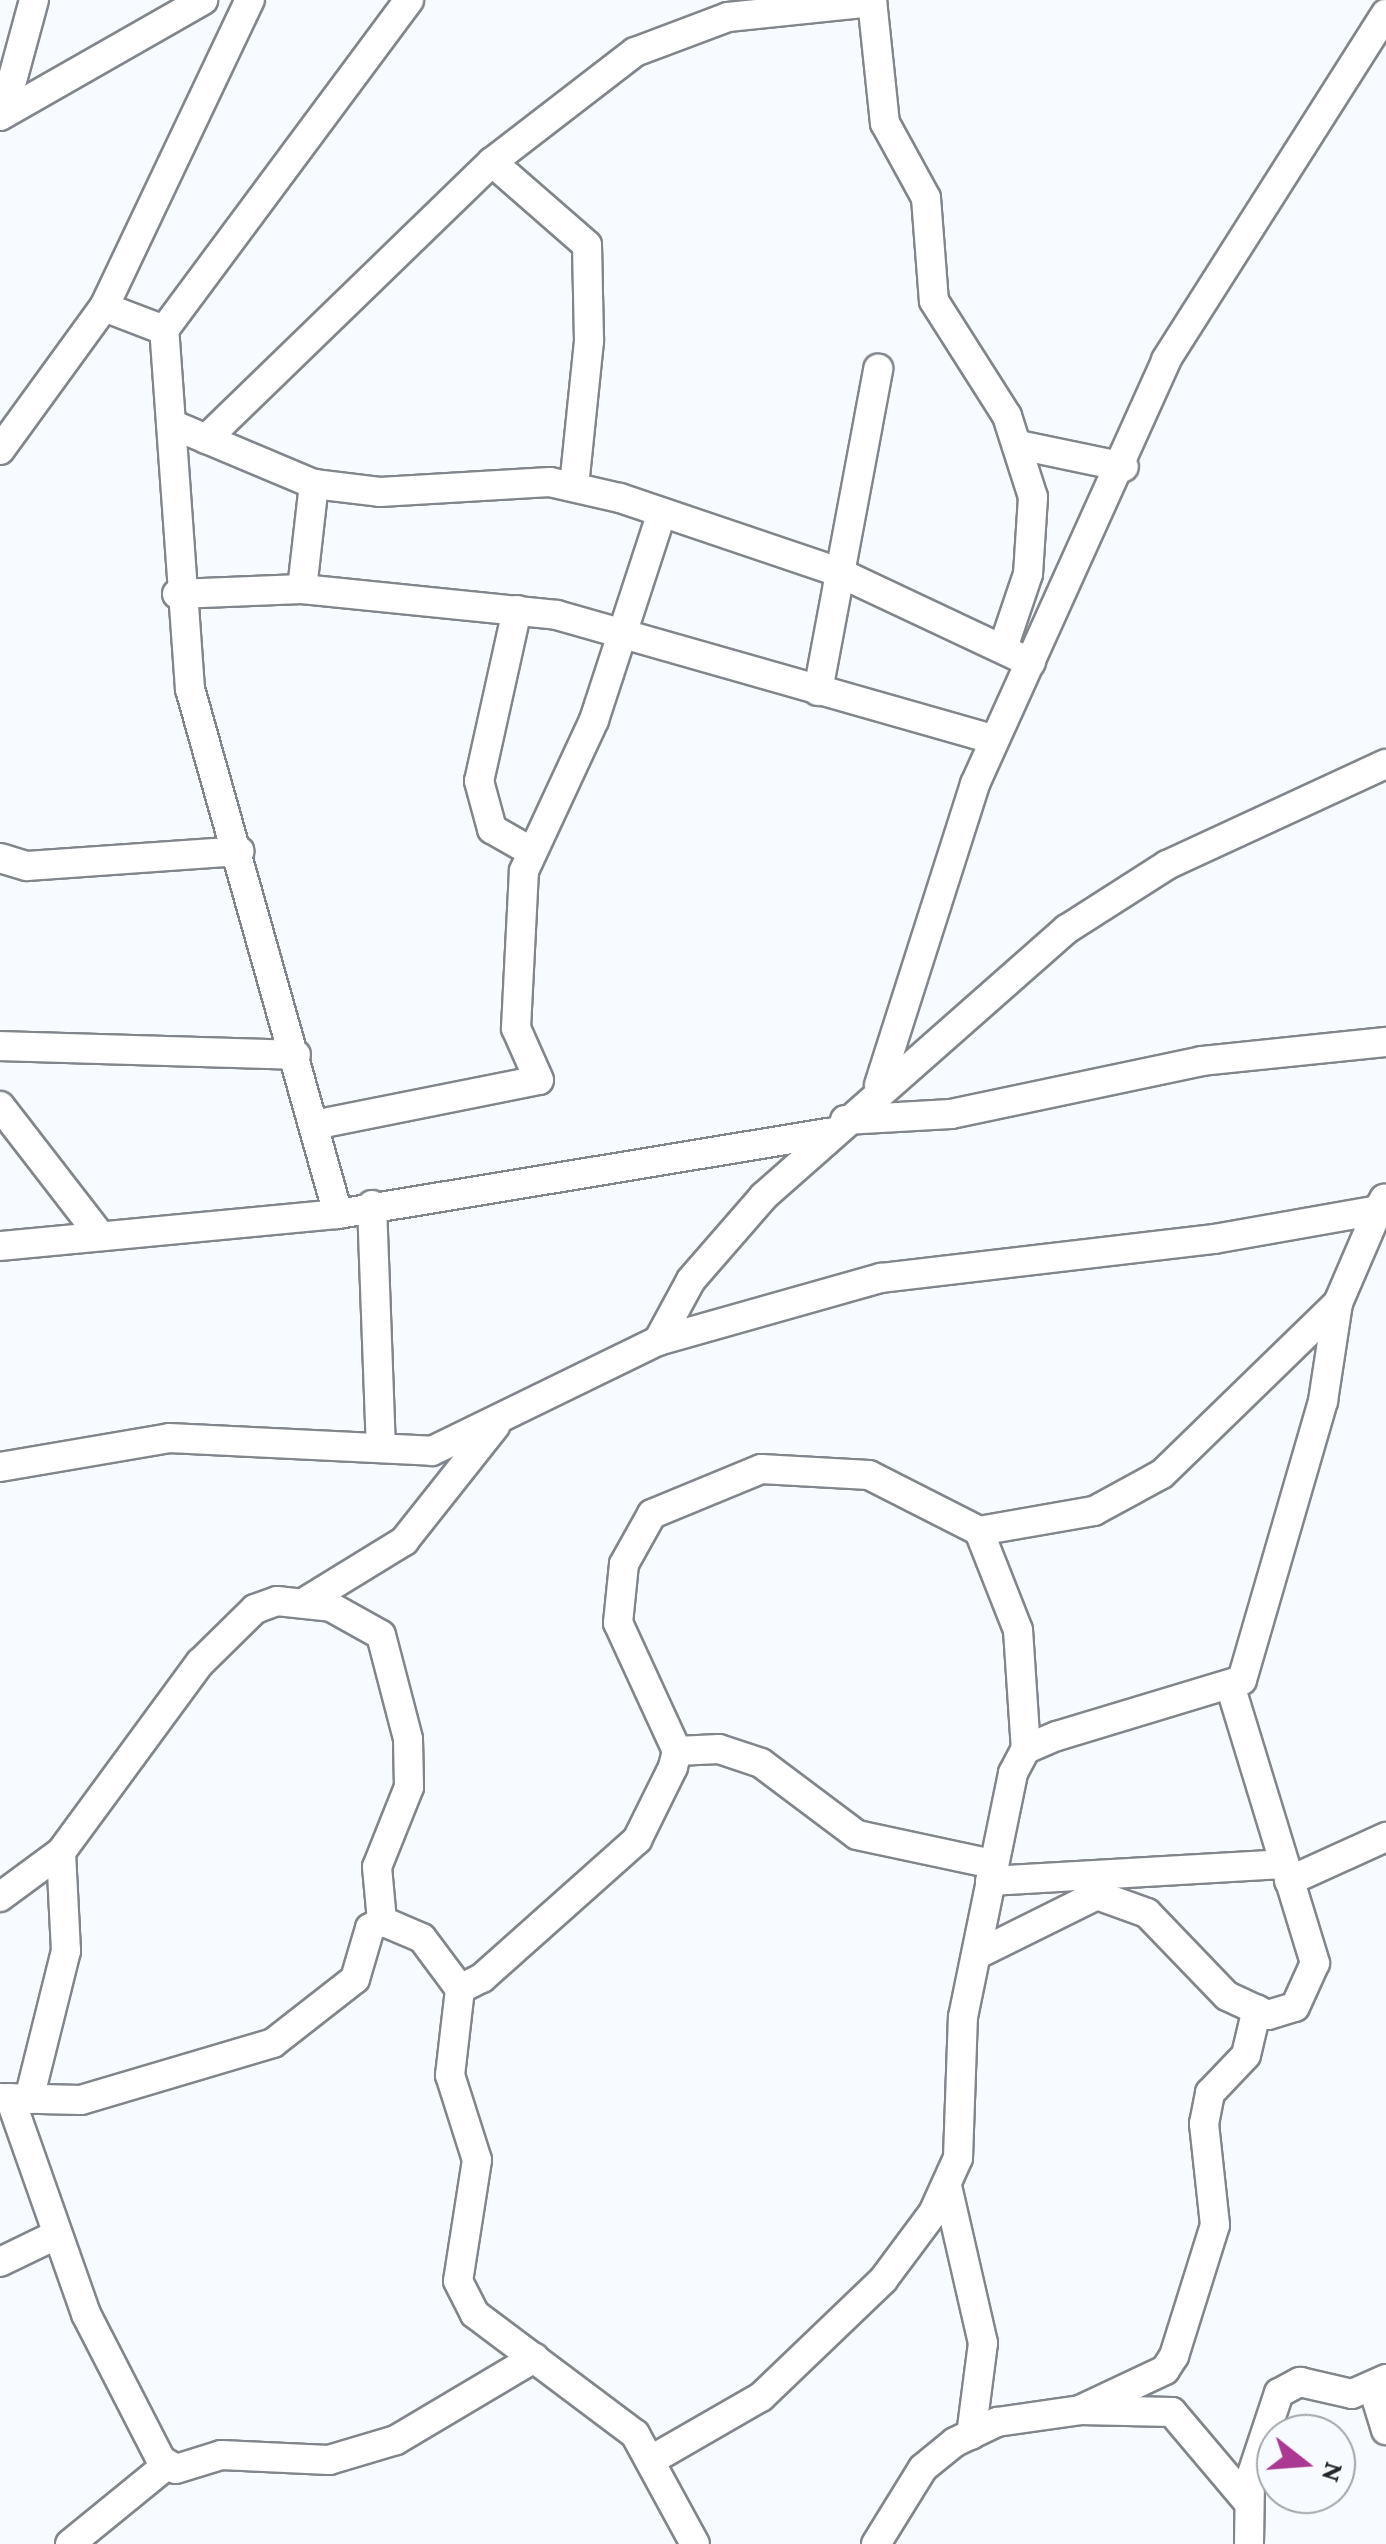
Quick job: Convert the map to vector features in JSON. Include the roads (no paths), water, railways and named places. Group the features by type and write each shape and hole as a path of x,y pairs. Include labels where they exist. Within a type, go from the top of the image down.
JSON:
{"street":[{"path":"12,0 26,28"},
{"path":"1,115 34,0"},
{"path":"1,115 203,0"},
{"path":"0,450 104,307 250,0"},
{"path":"338,1214 239,851 190,689 176,594 164,330 410,0"},
{"path":"206,439 492,162 635,52 684,29 872,1 885,123 926,198 934,301 1020,444 1037,526 1003,648"},
{"path":"879,1085 993,739 1124,467 1166,360 1228,251 1307,150 1386,14"},
{"path":"492,162 587,245 590,341 574,486"},
{"path":"104,307 164,330"},
{"path":"818,691 838,572 866,466 878,369"},
{"path":"171,424 314,484 380,492 506,480 574,486 660,518 838,572 1030,663"},
{"path":"1020,444 1124,467"},
{"path":"302,589 314,484"},
{"path":"314,1125 539,1080 516,1028 517,906 532,852 622,638 660,518"},
{"path":"176,594 302,589 516,610 993,739"},
{"path":"516,610 479,781 492,828 532,852"},
{"path":"658,1341 692,1280 836,1126 879,1085 1066,929 1150,876 1386,764"},
{"path":"0,858 27,866 239,851"},
{"path":"0,1246 98,1233 338,1214 836,1126 951,1114 1202,1062 1386,1042"},
{"path":"0,1046 296,1055"},
{"path":"0,1106 98,1233"},
{"path":"0,1467 169,1438 432,1451 658,1341 881,1278 1382,1203"},
{"path":"1026,1749 1231,1689 1244,1672 1298,1500 1338,1303 1382,1203"},
{"path":"372,1205 381,1447"},
{"path":"460,1989 506,1962 637,1840 677,1752 618,1623 624,1564 670,1500 762,1469 869,1475 979,1531 1094,1511 1162,1474 1338,1303"},
{"path":"303,1603 404,1540 498,1420"},
{"path":"653,2459 760,2397 823,2340 883,2280 947,2186 966,2110 963,2016 991,1872 1026,1749 1018,1630 979,1531"},
{"path":"0,1897 61,1852 200,1664 255,1609 303,1603 360,1617 380,1634 408,1740 404,1811 386,1831 377,1867 382,1921"},
{"path":"978,1954 1097,1895 1147,1913 1206,1979 1268,2016 1294,2007 1310,1988 1315,1963 1231,1689"},
{"path":"677,1752 719,1749 760,1763 857,1835 991,1872 1286,1872 1386,1837"},
{"path":"61,1852 66,1951 13,2099 54,2236 167,2465"},
{"path":"382,1921 422,1938 460,1989 450,2075 477,2160 458,2281 475,2314 612,2409 653,2459 696,2544"},
{"path":"13,2099 117,2093 273,2043 355,1979 370,1928 382,1921"},
{"path":"876,2544 922,2468 971,2435 1080,2410 1165,2370 1174,2356 1215,2224 1204,2124 1210,2093 1246,2055 1257,2009"},
{"path":"947,2186 982,2343 971,2435"},
{"path":"0,2262 54,2236"},
{"path":"70,2544 167,2465 243,2454 329,2460 396,2440 534,2358"},
{"path":"1249,2544 1248,2503 1279,2394 1300,2382 1380,2385 1386,2430"},
{"path":"1080,2410 1172,2412 1248,2503"}]}
